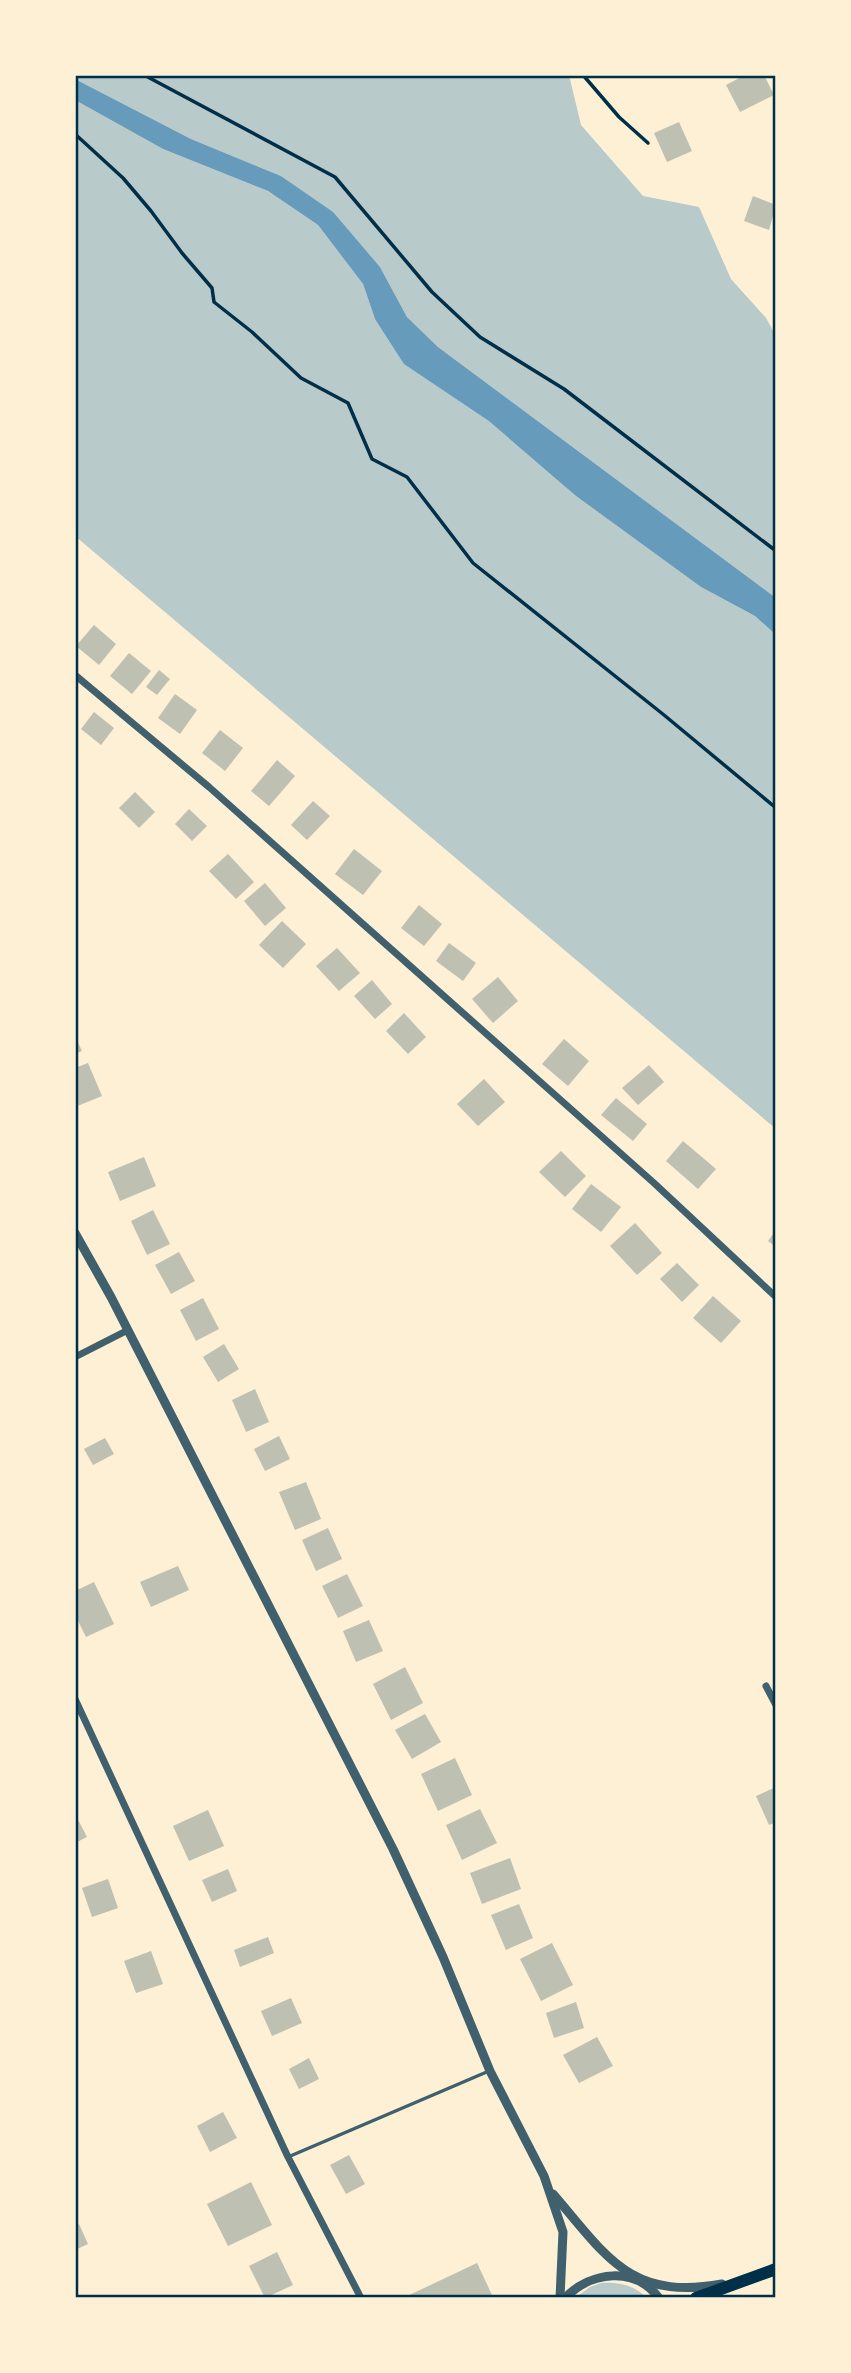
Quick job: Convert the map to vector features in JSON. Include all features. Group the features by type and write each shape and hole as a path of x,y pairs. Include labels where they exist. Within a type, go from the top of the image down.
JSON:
{"main road":[{"path":"696,2298 776,2269"}],"street":[{"path":"75,675 230,806 654,1182 776,1297"},
{"path":"75,1233 128,1330 393,1849 443,1957 491,2071 549,2190 563,2232 562,2298"},
{"path":"75,1357 128,1330"},
{"path":"766,1686 776,1705"},
{"path":"75,1699 288,2157 361,2298"},
{"path":"549,2190 591,2241 611,2260 651,2287 659,2298"},
{"path":"562,2298 574,2288 597,2277 610,2275 637,2278 665,2286 715,2285 745,2280"},
{"path":"720,2298 745,2280"}],"lane":[{"path":"288,2157 491,2071"}],"path":[{"path":"145,75 335,177 432,292 480,337 564,389 776,551"},
{"path":"583,75 619,117 648,143"},
{"path":"75,134 123,178 152,211 182,253 212,288 214,302 252,332 301,378 348,402 372,459 407,477 473,563 776,808"}],"shaded area":[{"path":"75,75 569,75 581,125 643,196 699,207 731,279 766,318 776,336 776,598 438,347 407,317 380,267 332,212 281,176 191,139 75,79"},
{"path":"75,100 163,149 268,191 318,225 363,284 375,319 576,496 701,587 755,616 776,635 776,1129 75,536"},
{"path":"601,2283 626,2285 647,2298 575,2298"}],"water":[{"path":"75,79 191,139 281,176 333,212 380,267 407,317 438,347 776,598 776,635 755,616 701,587 576,496 489,421 404,364 375,319 363,284 318,225 268,191 163,149 75,100"}],"building":[{"path":"745,75 764,75 774,95 740,112 726,85"},
{"path":"679,122 692,151 667,162 654,133"},
{"path":"753,196 776,205 769,230 744,221"},
{"path":"94,625 116,644 99,665 76,646"},
{"path":"129,653 151,671 132,694 110,676"},
{"path":"159,670 170,679 157,695 146,687"},
{"path":"175,694 197,710 180,734 158,718"},
{"path":"94,712 114,728 101,745 81,729"},
{"path":"220,730 243,748 225,771 202,753"},
{"path":"277,760 295,776 269,806 251,791"},
{"path":"135,792 155,812 139,828 119,808"},
{"path":"313,801 330,816 307,840 291,825"},
{"path":"189,809 207,826 192,841 175,824"},
{"path":"354,849 382,871 363,895 335,874"},
{"path":"228,854 254,882 236,899 209,871"},
{"path":"265,883 286,908 265,926 244,901"},
{"path":"419,905 442,924 424,946 401,928"},
{"path":"282,921 306,944 283,968 259,945"},
{"path":"449,943 476,963 463,981 436,961"},
{"path":"337,948 360,973 339,991 316,966"},
{"path":"498,977 518,1001 493,1023 472,999"},
{"path":"372,980 392,1004 375,1019 354,996"},
{"path":"404,1013 426,1037 408,1054 386,1031"},
{"path":"75,1036 82,1051 75,1054"},
{"path":"564,1039 589,1061 568,1086 542,1064"},
{"path":"88,1063 102,1096 75,1107 75,1068"},
{"path":"649,1065 664,1082 638,1105 622,1088"},
{"path":"484,1079 505,1102 478,1126 457,1104"},
{"path":"616,1098 647,1124 633,1141 601,1115"},
{"path":"683,1141 716,1169 698,1189 666,1161"},
{"path":"561,1151 586,1176 565,1197 539,1172"},
{"path":"144,1157 156,1186 120,1201 108,1172"},
{"path":"591,1184 621,1207 601,1232 572,1209"},
{"path":"153,1210 170,1244 147,1255 131,1221"},
{"path":"635,1223 662,1253 637,1275 610,1246"},
{"path":"776,1230 776,1247 768,1241"},
{"path":"179,1252 195,1281 171,1294 155,1265"},
{"path":"677,1263 699,1285 682,1302 660,1279"},
{"path":"713,1296 741,1321 721,1343 693,1318"},
{"path":"203,1298 219,1329 196,1341 180,1310"},
{"path":"224,1344 239,1369 218,1382 203,1357"},
{"path":"255,1389 269,1422 246,1432 232,1400"},
{"path":"279,1436 290,1459 265,1471 254,1449"},
{"path":"105,1438 114,1454 93,1465 84,1449"},
{"path":"306,1482 321,1519 295,1530 279,1492"},
{"path":"328,1528 342,1559 316,1571 302,1540"},
{"path":"178,1566 189,1590 151,1607 140,1582"},
{"path":"347,1574 363,1606 338,1618 322,1586"},
{"path":"94,1582 114,1624 86,1637 75,1615 75,1591"},
{"path":"369,1620 383,1651 356,1662 343,1631"},
{"path":"405,1667 423,1703 391,1720 373,1684"},
{"path":"425,1714 441,1742 412,1759 395,1730"},
{"path":"455,1758 472,1795 438,1811 421,1774"},
{"path":"776,1787 776,1822 769,1825 756,1796"},
{"path":"480,1809 497,1843 462,1860 446,1825"},
{"path":"208,1810 224,1846 189,1861 173,1826"},
{"path":"75,1814 87,1837 75,1843"},
{"path":"510,1858 521,1889 482,1904 470,1873"},
{"path":"228,1869 237,1891 212,1902 202,1880"},
{"path":"108,1879 118,1908 92,1917 82,1888"},
{"path":"519,1904 533,1938 506,1950 491,1915"},
{"path":"268,1937 274,1953 240,1967 234,1950"},
{"path":"552,1943 573,1985 541,2001 520,1959"},
{"path":"151,1951 163,1984 136,1993 124,1961"},
{"path":"291,1998 302,2023 272,2036 261,2011"},
{"path":"576,2002 584,2028 554,2038 546,2013"},
{"path":"597,2037 613,2066 579,2083 563,2055"},
{"path":"309,2058 319,2079 299,2089 289,2069"},
{"path":"223,2112 237,2138 210,2152 197,2126"},
{"path":"349,2155 365,2184 346,2194 330,2165"},
{"path":"251,2182 272,2225 228,2246 207,2204"},
{"path":"79,2224 88,2244 75,2250 75,2226"},
{"path":"277,2252 293,2285 265,2298 249,2266"},
{"path":"477,2263 492,2295 486,2298 403,2298"}]}
